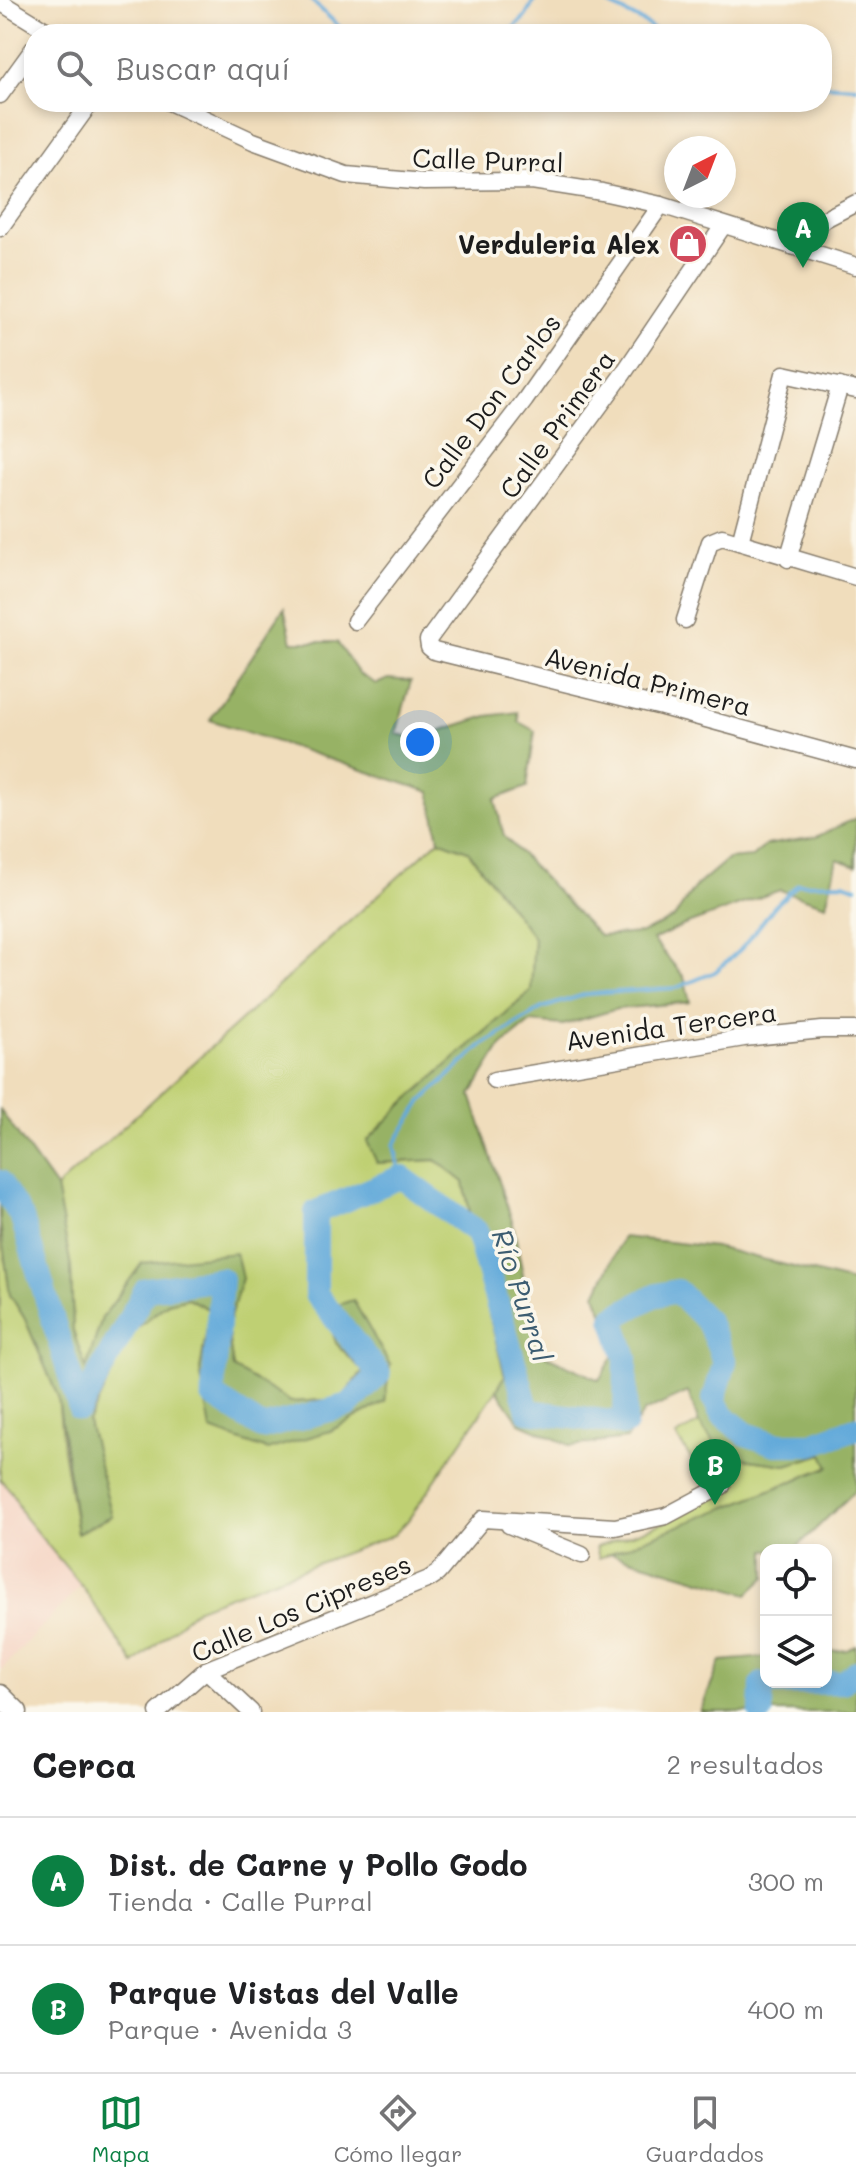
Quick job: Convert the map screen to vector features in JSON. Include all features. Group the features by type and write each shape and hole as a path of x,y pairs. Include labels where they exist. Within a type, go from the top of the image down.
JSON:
{"main road":[{"path":"0,1695 17,1712"}],"street":[{"path":"0,2 33,24"},
{"path":"0,95 24,62"},
{"path":"0,228 84,112"},
{"name":"Calle Purral","path":"191,112 253,141 346,175 424,182 532,181 602,192 661,205 856,266"},
{"path":"792,246 825,219 856,203"},
{"name":"Calle Don Carlos","path":"355,621 525,400 661,205"},
{"name":"Calle Primera","path":"429,647 428,640 623,374 723,226"},
{"path":"740,542 784,374 848,388 788,559"},
{"path":"685,620 710,542 722,537 856,577"},
{"name":"Avenida Primera","path":"429,647 434,651 662,707 856,760"},
{"name":"Avenida Tercera","path":"494,1080 744,1038 822,1030 856,1030"},
{"path":"496,1520 615,1527 666,1516 722,1486"},
{"name":"Calle Los Cipreses","path":"158,1712 206,1670 429,1579 438,1573 483,1519 496,1520"},
{"path":"496,1520 582,1555"},
{"path":"206,1670 251,1712"}],"shaded area":[{"path":"0,1479 12,1491 24,1517 81,1585 0,1671"}],"green space":[{"path":"284,608 292,642 337,642 359,674 377,684 388,679 411,681 396,734 417,738 487,716 518,712 519,722 535,731 527,787 495,799 504,836 599,936 642,933 674,918 694,888 728,859 752,857 766,845 816,837 856,818 856,866 837,859 826,905 780,890 682,926 653,940 684,977 690,1002 617,1009 563,1025 531,1022 501,1046 471,1095 513,1224 538,1352 599,1380 616,1352 596,1294 623,1237 715,1247 856,1283 856,1490 800,1544 760,1544 760,1583 748,1594 610,1553 829,1467 823,1454 786,1465 750,1460 718,1448 699,1423 688,1392 644,1412 626,1439 571,1446 520,1423 497,1390 505,1376 490,1318 464,1182 436,1160 377,1163 367,1141 402,1105 531,991 534,938 468,851 439,840 430,792 210,720"},
{"path":"439,840 468,851 534,938 531,991 402,1105 377,1163 436,1160 464,1182 490,1318 506,1376 408,1520 394,1535 197,1608 134,1664 81,1585 24,1517 12,1492 0,1479 0,1223 10,1295 25,1319 58,1397 77,1533 112,1516 87,1422 133,1331 168,1303 188,1298 210,1310 200,1371 330,1431 390,1365 336,1343 363,1371 341,1399 291,1402 233,1368 227,1327 242,1278 102,1318 86,1370 73,1331 71,1267 56,1188"},
{"path":"0,1110 56,1188 71,1267 73,1331 86,1368 102,1318 142,1263 236,1253 242,1278 227,1327 233,1368 291,1402 341,1399 363,1371 336,1343 325,1309 353,1300 390,1365 385,1402 330,1431 267,1450 211,1430 200,1371 210,1310 188,1298 168,1303 133,1331 88,1422 112,1516 77,1533 58,1397 25,1319 10,1295 0,1223"},
{"path":"699,1423 718,1448 750,1460 786,1465 823,1454 830,1466 599,1558 596,1547 668,1521 729,1489 722,1477 714,1477 701,1469 676,1436"},
{"path":"856,1646 856,1712 700,1712 721,1661 760,1658 760,1688 832,1688 832,1651"}],"waterway":[{"path":"311,0 336,24"},
{"path":"518,24 534,0"},
{"path":"601,0 646,24"},
{"path":"832,86 856,87"},
{"path":"401,1177 394,1145 422,1101 481,1046 542,1008 587,994 676,988 715,972 743,947 774,907 798,884 843,883 856,887"},
{"name":"Río Purral","path":"0,1182 22,1218 80,1409 146,1289 221,1279 213,1396 262,1428 349,1405 379,1374 316,1294 316,1212 401,1177 477,1232 528,1411 625,1424 626,1358 613,1318 653,1296 677,1291 708,1322 725,1362 714,1399 722,1415 746,1434 776,1444 812,1444 856,1428"},
{"name":"Río Purral","path":"761,1712 762,1684 843,1682 856,1672"}],"place":[{"name":"Verduleria Alex","path":"688,244"},
{"name":"Dist. de Carne y Pollo Godo","path":"803,268"},
{"name":"Parque Vistas del Valle","path":"715,1505"}]}
